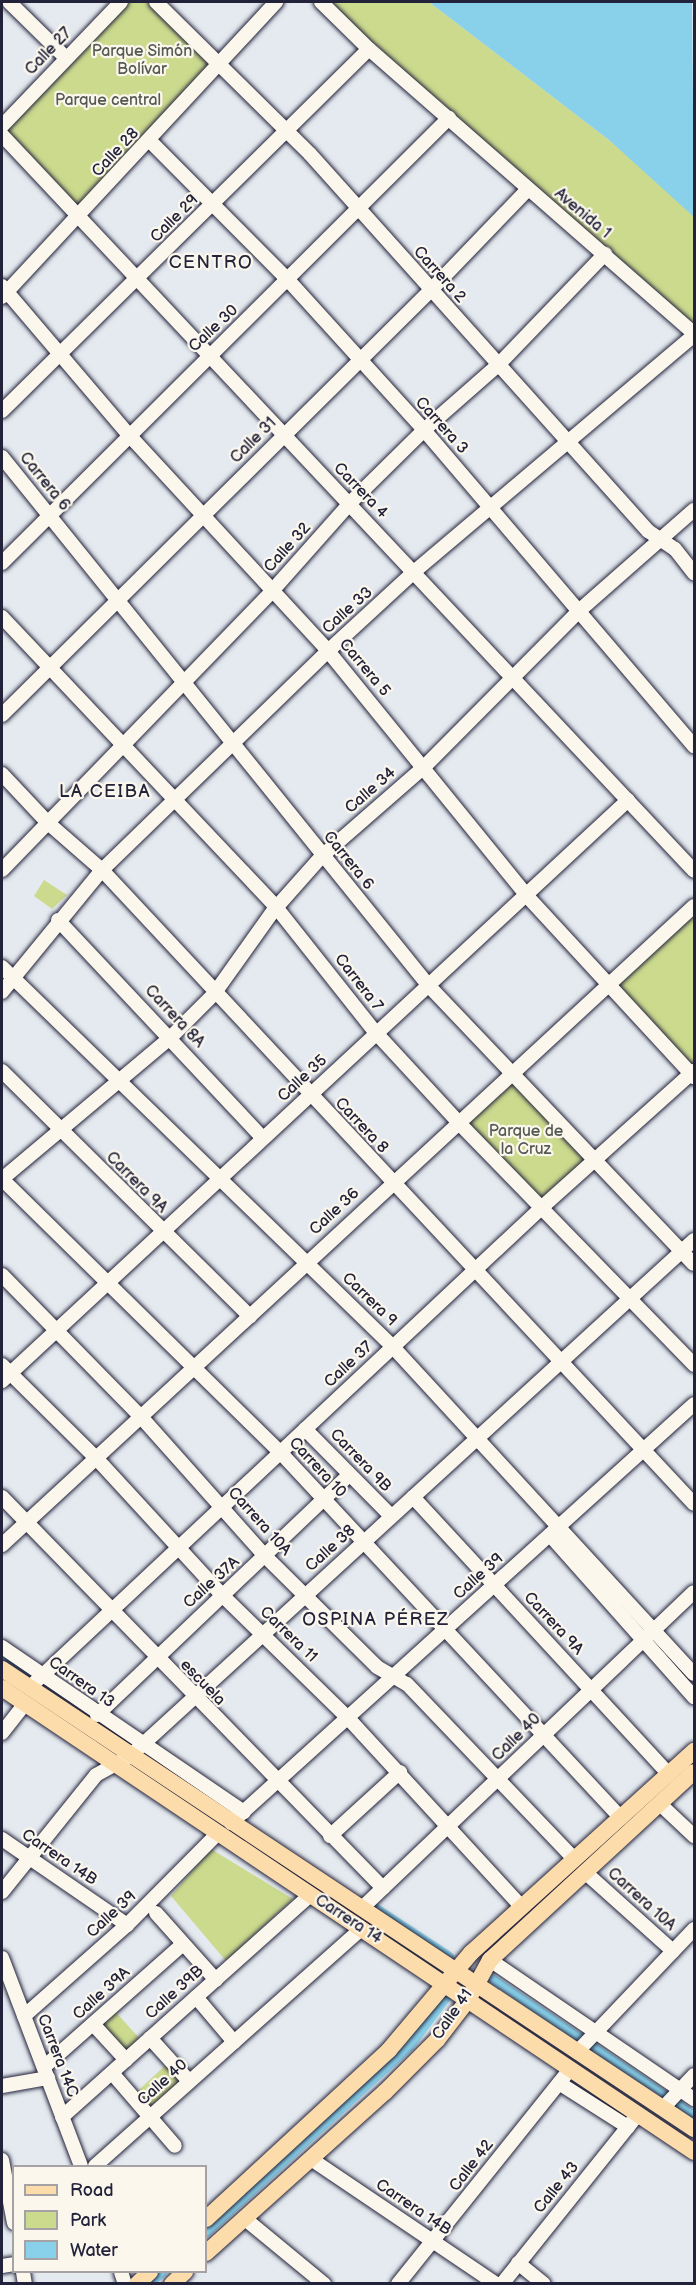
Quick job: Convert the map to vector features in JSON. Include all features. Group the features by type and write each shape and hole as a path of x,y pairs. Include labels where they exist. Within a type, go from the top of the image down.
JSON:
{"main road":[{"name":"Carrera 14","path":"2,1669 37,1681 136,1750 234,1820 310,1895 570,2069 633,2120 694,2152"},
{"name":"Carrera 14","path":"2,1688 111,1764 234,1820 372,1899 455,1969 586,2042 672,2099 694,2129"},
{"name":"Calle 41","path":"207,2252 312,2159 437,2040 468,2000 475,1982 490,1960 580,1866 621,1818 694,1750"},
{"name":"Calle 41","path":"207,2218 389,2050 455,1969 522,1907 580,1866 660,1804 694,1772"}],"street":[{"path":"9,2 65,57"},
{"name":"Calle 27","path":"2,126 65,57 121,2"},
{"name":"Carrera 2","path":"156,2 287,130 430,291 570,441 648,531 662,540 694,573"},
{"name":"Calle 28","path":"3,292 78,218 276,2"},
{"name":"Avenida 1","path":"321,2 369,49 694,334"},
{"name":"Calle 29","path":"2,411 369,49"},
{"name":"Calle 30","path":"2,563 207,357 289,281 449,118"},
{"name":"Carrera 4","path":"2,135 207,357 415,571 694,871"},
{"name":"Carrera 3","path":"150,141 289,281 358,361 424,430 694,746"},
{"name":"Calle 31","path":"2,716 119,597 430,291 528,189"},
{"name":"Calle 32","path":"2,870 181,682 272,591 350,503 424,430 499,364 605,254"},
{"name":"Carrera 5","path":"3,292 60,353 129,435 328,651 424,766 526,895 607,984 694,1074"},
{"name":"Calle 33","path":"2,992 58,920 102,870 234,745 328,651 415,571 694,334"},
{"name":"Carrera 6","path":"2,457 119,597 181,682 428,985 509,1073 694,1263"},
{"name":"Calle 34","path":"2,1179 171,1037 214,994 276,907 322,856 424,766 580,610 694,510"},
{"name":"Carrera 7","path":"2,616 173,802 276,907 376,1033 458,1122 694,1365"},
{"name":"Carrera 8","path":"2,774 47,822 102,870 214,994 694,1504"},
{"name":"Calle 35","path":"4,1373 57,1330 628,800"},
{"name":"Calle 36","path":"2,1545 195,1369 509,1073 694,906"},
{"name":"Carrera 8A","path":"58,920 264,1138"},
{"name":"Carrera 9","path":"2,967 120,1078 393,1347 477,1438 694,1697"},
{"name":"Carrera 9A","path":"2,1071 250,1316"},
{"name":"Calle 37","path":"37,1681 540,1209 694,1074"},
{"name":"Carrera 10","path":"2,1179 280,1452 326,1500 361,1544 446,1629 621,1818"},
{"name":"Calle 38","path":"2,1892 96,1775 136,1750 694,1240"},
{"name":"Carrera 10A","path":"2,1275 142,1418 224,1506 266,1557 377,1667 407,1684 580,1866 673,1952"},
{"name":"Carrera 11","path":"4,1373 97,1460 222,1595 264,1632 348,1718 449,1825 522,1907"},
{"name":"Calle 39","path":"24,2016 127,1925 234,1820 694,1404"},
{"name":"Carrera 9B","path":"305,1429 391,1516"},
{"name":"Calle 37A","path":"97,1715 154,1657 266,1557 349,1475"},
{"name":"escuela","path":"2,1497 154,1657 330,1836 372,1899"},
{"name":"Carrera 9A","path":"412,1497 669,1774"},
{"name":"Carrera 9","path":"555,1531 656,1629 694,1674"},
{"name":"Calle 40","path":"372,1899 694,1592"},
{"name":"Carrera 13","path":"2,1647 37,1681 97,1715 136,1750"},
{"path":"2,1733 25,1704"},
{"path":"330,1836 400,1772"},
{"path":"660,1804 694,1836"},
{"name":"Carrera 14B","path":"2,1839 127,1925"},
{"name":"Calle 39B","path":"62,2117 310,1895"},
{"path":"156,1913 182,1945 216,1980"},
{"name":"Calle 40","path":"96,2165 361,1929"},
{"path":"586,2042 694,1929"},
{"name":"Calle 39A","path":"46,2072 93,2024 182,1945"},
{"name":"Carrera 14C","path":"2,1958 81,2165"},
{"path":"490,1960 586,2042 672,2099 694,2099"},
{"path":"196,1997 234,2042"},
{"path":"93,2024 126,2060"},
{"path":"150,2038 189,2081"},
{"name":"Calle 42","path":"398,2283 570,2069"},
{"path":"2,2086 46,2072"},
{"path":"112,2073 175,2146"},
{"path":"672,2099 694,2075"},
{"name":"Carrera 14","path":"559,2083 633,2120"},
{"name":"Calle 43","path":"502,2283 633,2120"},
{"name":"Carrera 14B","path":"312,2159 496,2283"},
{"path":"2,2160 12,2212"},
{"path":"244,2218 324,2283"},
{"path":"518,2263 544,2283"}],"green space":[{"name":"Parque central","path":"129,2 151,2 217,65 78,213 2,131"},
{"path":"328,2 429,2 609,140 688,208 694,217 694,333 373,46"},
{"path":"44,880 67,895 52,909 34,896"},
{"path":"694,911 694,1066 693,1067 612,983"},
{"name":"Parque de la Cruz","path":"511,1075 591,1161 540,1208 461,1122"},
{"path":"211,1849 293,1899 226,1961 171,1896"},
{"path":"113,2009 143,2042 125,2059 95,2025"},
{"path":"170,2061 186,2078 149,2112 133,2095"}],"water":[{"path":"429,2 692,2 694,217 609,140"}],"waterway":[{"path":"2,1659 57,1696"},
{"path":"376,1908 449,1956"},
{"path":"493,1979 694,2115"},
{"path":"207,2231 409,2046 449,1993"},
{"path":"149,2284 161,2273"}],"district":[{"name":"CENTRO","path":"211,263"},
{"name":"LA CEIBA","path":"105,792"},
{"name":"OSPINA PÉREZ","path":"376,1620"}],"park label":[{"name":"Parque Simón Bolívar","path":"142,61"}]}
